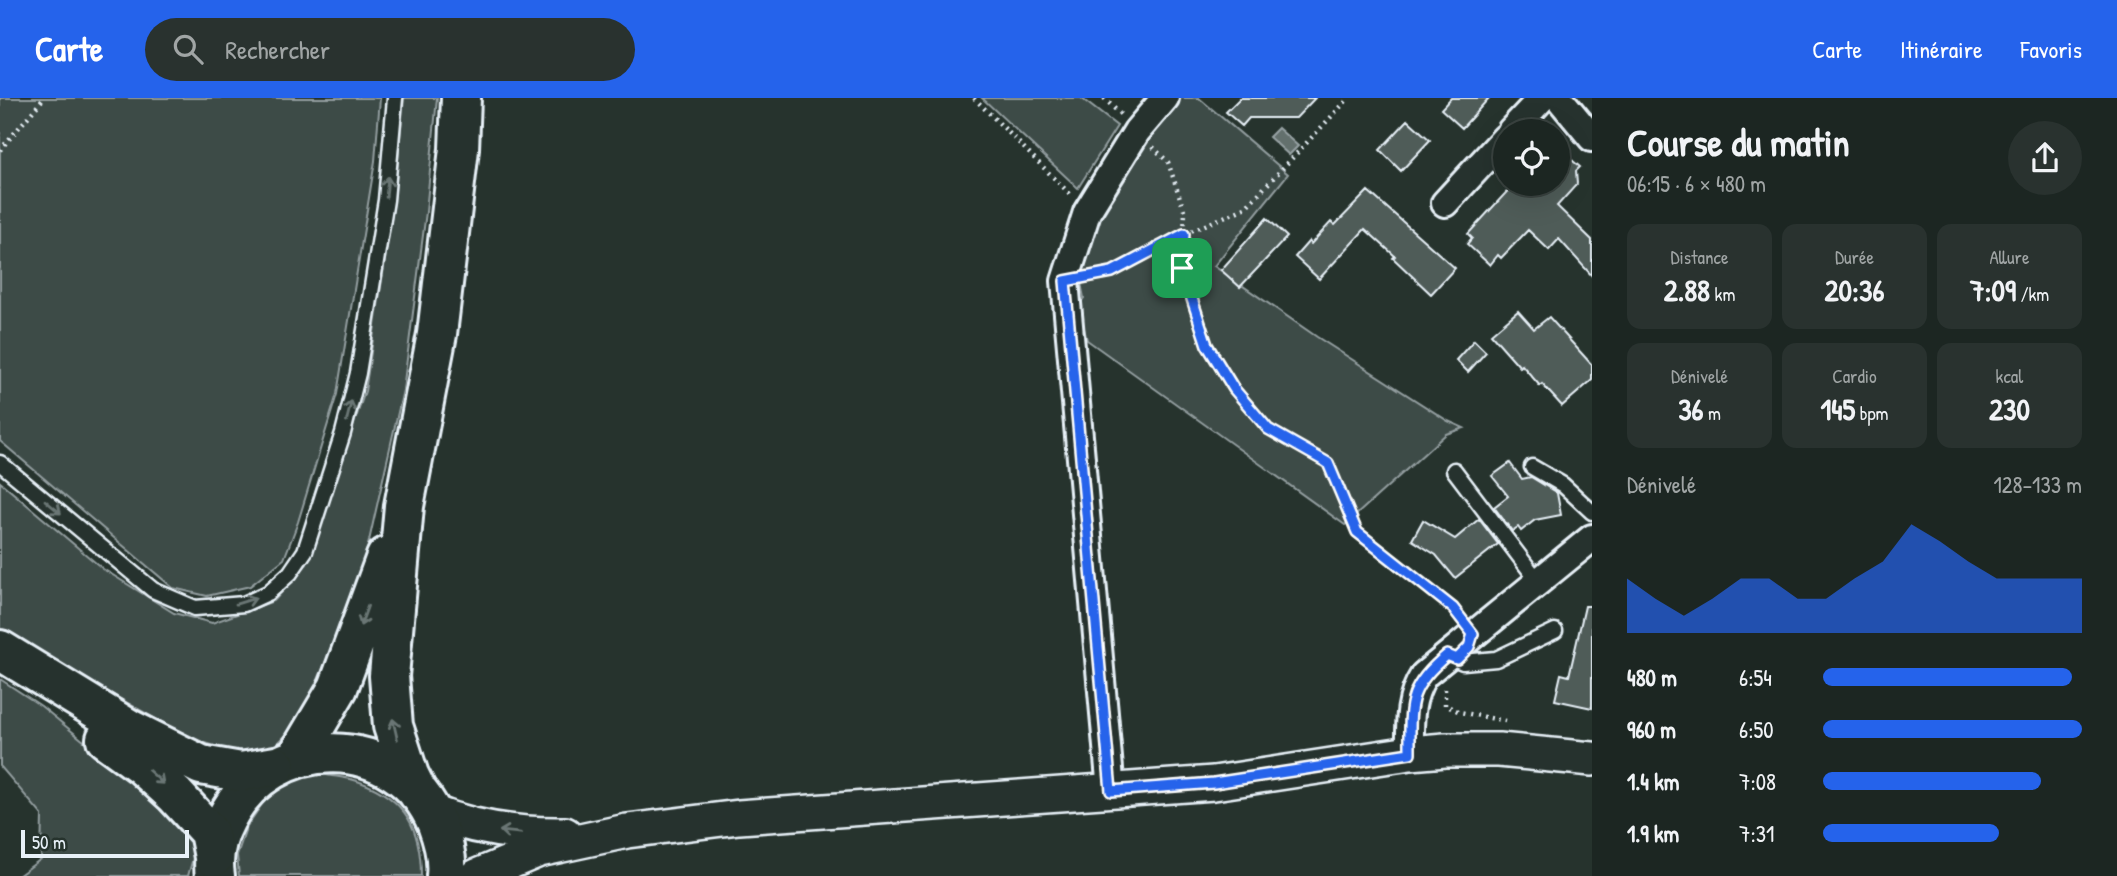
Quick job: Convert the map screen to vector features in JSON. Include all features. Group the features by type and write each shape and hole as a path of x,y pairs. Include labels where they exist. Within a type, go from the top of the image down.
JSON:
{"main road":[{"path":"446,876 443,840 409,775 394,726 389,676 404,506 437,334 459,149 461,98"},
{"path":"213,870 221,829 234,804 252,782 287,762 338,688 404,506"},
{"path":"0,650 129,729 201,765 241,772 330,752 363,757 393,771 425,802"},
{"path":"0,668 64,706 143,766 175,795 209,832 213,870"}],"street":[{"path":"1111,791 1065,281 1087,212 1136,131 1165,98"},
{"path":"1522,119 1542,98"},
{"path":"1559,98 1592,138"},
{"path":"1445,203 1493,151"},
{"path":"1410,753 1411,705 1424,675 1452,657 1473,634 1592,538"},
{"path":"425,802 480,828 537,835 626,831 739,817 1214,783 1445,750 1499,750 1592,759"},
{"path":"477,876 539,850 626,831"}],"lane":[{"path":"0,463 153,590 195,608 244,604 268,593 290,573 305,551 344,433 358,373 386,200 395,98"},
{"path":"1532,467 1563,485 1592,512"},
{"path":"1454,470 1538,582"},
{"path":"1452,657 1463,662 1496,659 1555,631"}],"path":[{"path":"0,150 44,98"},
{"path":"974,98 1087,212"},
{"path":"1104,98 1168,162 1185,213 1182,268 1207,345 1234,389 1268,429 1328,463 1357,532 1453,608 1473,634"},
{"path":"1065,281 1112,272 1184,234 1244,208 1349,98"},
{"path":"1452,657 1445,672 1445,705 1460,712 1513,722"}],"shaded area":[{"path":"0,98 380,98 375,161 337,394 284,559 250,586 207,596 173,588 0,441"},
{"path":"404,98 437,98 426,212 403,390 360,581 301,720 272,749 230,751 190,738 0,631 0,482 103,569 174,613 212,623 274,601 307,564 365,391 394,201"},
{"path":"982,98 1081,98 1117,126 1078,188"},
{"path":"1176,98 1199,98 1288,174 1214,266 1317,337 1448,421 1464,428 1446,434 1345,525 1087,340 1078,306 1084,298 1078,268 1110,193"},
{"path":"1278,128 1298,146 1289,155 1269,137"},
{"path":"0,679 41,706 178,818 195,851 188,876 18,876 41,859 42,815 0,766"},
{"path":"322,774 360,782 389,797 400,807 414,830 421,876 239,876 237,855 247,826 267,797 292,779"}],"building":[{"path":"1240,98 1315,98 1296,118 1249,118 1242,126 1226,112"},
{"path":"1451,98 1489,98 1462,128 1441,109"},
{"path":"1408,120 1430,140 1401,171 1380,150"},
{"path":"1570,158 1580,167 1576,171 1577,184 1570,192"},
{"path":"1368,191 1455,268 1431,294 1365,229 1319,279 1295,257 1331,222 1335,225"},
{"path":"1503,196 1566,196 1557,206 1592,240 1592,276 1559,239 1549,250 1528,230 1501,258 1498,255 1490,265 1467,244 1472,238 1468,234"},
{"path":"1267,218 1287,237 1240,287 1221,270"},
{"path":"1518,311 1534,329 1549,317 1592,365 1592,380 1562,406 1522,365 1520,367 1491,334"},
{"path":"1474,340 1486,352 1468,372 1456,360"},
{"path":"1510,463 1522,479 1531,477 1557,493 1561,515 1535,520 1521,531 1518,527 1512,531 1494,507 1508,496 1492,476"},
{"path":"1479,519 1498,544 1455,578 1436,555 1412,540 1423,520 1455,539"},
{"path":"1585,606 1592,606 1592,708 1555,700 1561,674 1569,676"}],"route":[{"path":"1184,234 1182,268 1207,345 1234,389 1268,429 1328,463 1357,532 1453,608 1473,634 1469,647 1457,659 1447,655 1424,675 1418,685 1411,705 1410,753 1214,783 1111,791 1106,710 1065,281 1112,272 1184,234"}]}
